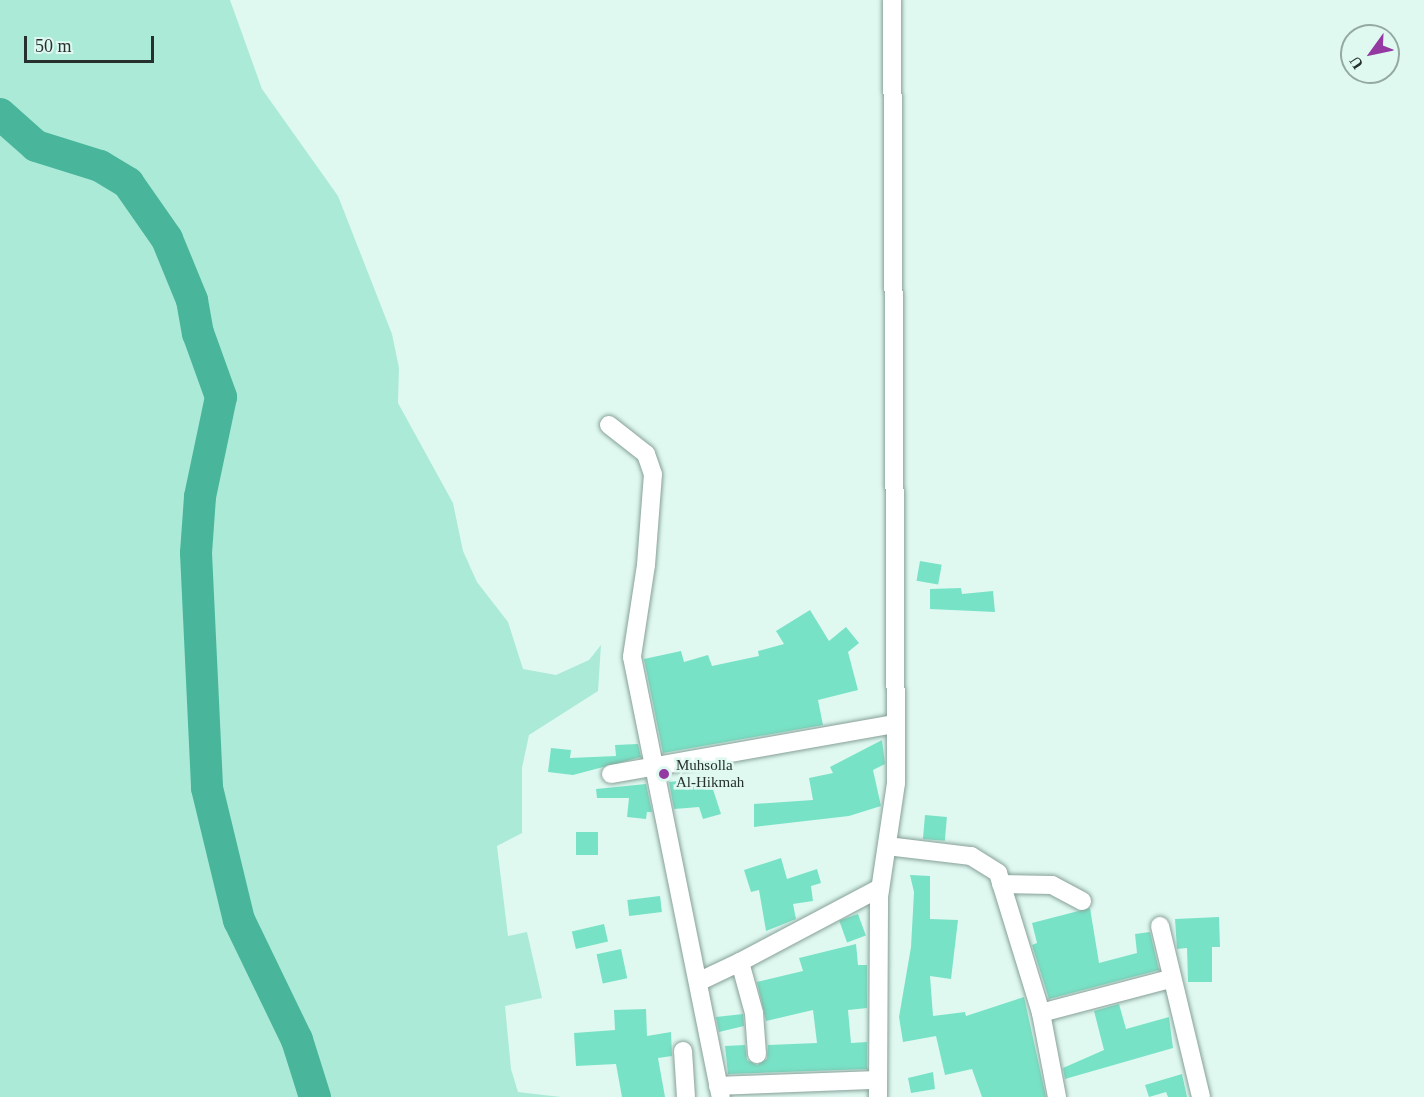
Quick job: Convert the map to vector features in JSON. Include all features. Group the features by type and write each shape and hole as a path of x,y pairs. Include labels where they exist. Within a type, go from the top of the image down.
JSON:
{"street":[{"path":"609,425 646,454 653,474 646,565 632,647 700,981 720,1092 877,1088 880,888 896,783 892,0"},
{"path":"611,774 656,768 895,724"},
{"path":"887,846 971,856 991,866 1001,884 1041,1013 1057,1097"},
{"path":"1001,884 1052,885 1082,901"},
{"path":"700,981 880,888"},
{"path":"1160,926 1170,979 1201,1097"},
{"path":"740,962 754,1012 757,1054"},
{"path":"1041,1013 1170,979"},
{"path":"682,1051 686,1097"}],"green space":[{"path":"0,0 230,0 262,89 338,196 392,334 399,368 398,403 453,503 463,551 477,582 508,622 523,669 556,675 589,660 601,645 598,691 529,735 522,768 522,833 497,846 508,936 527,932 542,998 505,1006 511,1069 518,1092 561,1097 0,1097"}],"building":[{"path":"920,561 942,565 938,585 917,581"},
{"path":"961,588 962,594 993,591 995,612 930,609 930,589"},
{"path":"810,610 829,641 846,627 859,643 848,652 858,690 818,700 823,725 663,753 644,659 681,651 684,662 708,655 712,666 759,656 758,651 784,644 776,631"},
{"path":"882,740 885,764 873,770 881,806 849,816 754,827 754,804 813,800 809,778 833,773 830,767"},
{"path":"638,744 641,757 573,775 548,772 551,748 571,750 570,758 616,756 615,745"},
{"path":"709,777 721,814 703,819 699,807 674,809 669,782 687,780 687,784"},
{"path":"646,784 652,812 647,812 646,819 627,817 629,798 597,798 596,789"},
{"path":"925,815 947,817 945,841 923,839"},
{"path":"576,832 598,832 598,855 576,855"},
{"path":"781,858 787,879 817,869 821,883 811,886 813,901 793,904 796,919 766,931 759,890 751,892 744,870"},
{"path":"910,875 930,876 930,919 958,920 951,979 930,976 933,1016 965,1012 966,1016 1024,997 1046,1097 982,1097 972,1069 945,1075 936,1036 903,1042 899,1017 911,947 914,892"},
{"path":"660,896 662,912 629,916 627,900"},
{"path":"1090,908 1099,963 1137,953 1135,934 1150,932 1159,970 1049,999 1032,945 1037,943 1032,923"},
{"path":"858,914 866,936 847,942 839,921"},
{"path":"1219,917 1220,947 1212,947 1212,982 1188,982 1187,948 1177,949 1175,919"},
{"path":"604,924 608,942 576,949 572,931"},
{"path":"856,944 858,965 867,965 867,1008 848,1010 851,1043 867,1042 867,1069 728,1074 725,1046 745,1045 747,1060 757,1065 767,1059 768,1045 817,1043 813,1010 766,1021 757,982 803,971 799,958"},
{"path":"621,949 627,978 603,984 597,954"},
{"path":"1119,1004 1126,1029 1169,1017 1173,1048 1065,1079 1063,1068 1104,1050 1094,1011"},
{"path":"646,1009 647,1036 671,1032 672,1056 658,1058 665,1097 622,1097 616,1064 576,1066 574,1033 615,1030 614,1010"},
{"path":"743,1014 744,1026 719,1032 716,1017"},
{"path":"933,1072 935,1089 911,1093 908,1078"},
{"path":"1182,1074 1187,1097 1168,1097 1166,1092 1149,1097 1145,1085"}],"waterway":[{"path":"0,114 36,146 100,166 128,183 167,239 192,300 198,333 221,397 200,497 196,553 207,788 239,920 297,1040 315,1097"}],"place":[{"name":"Muhsolla Al-Hikmah","path":"664,774"}]}
